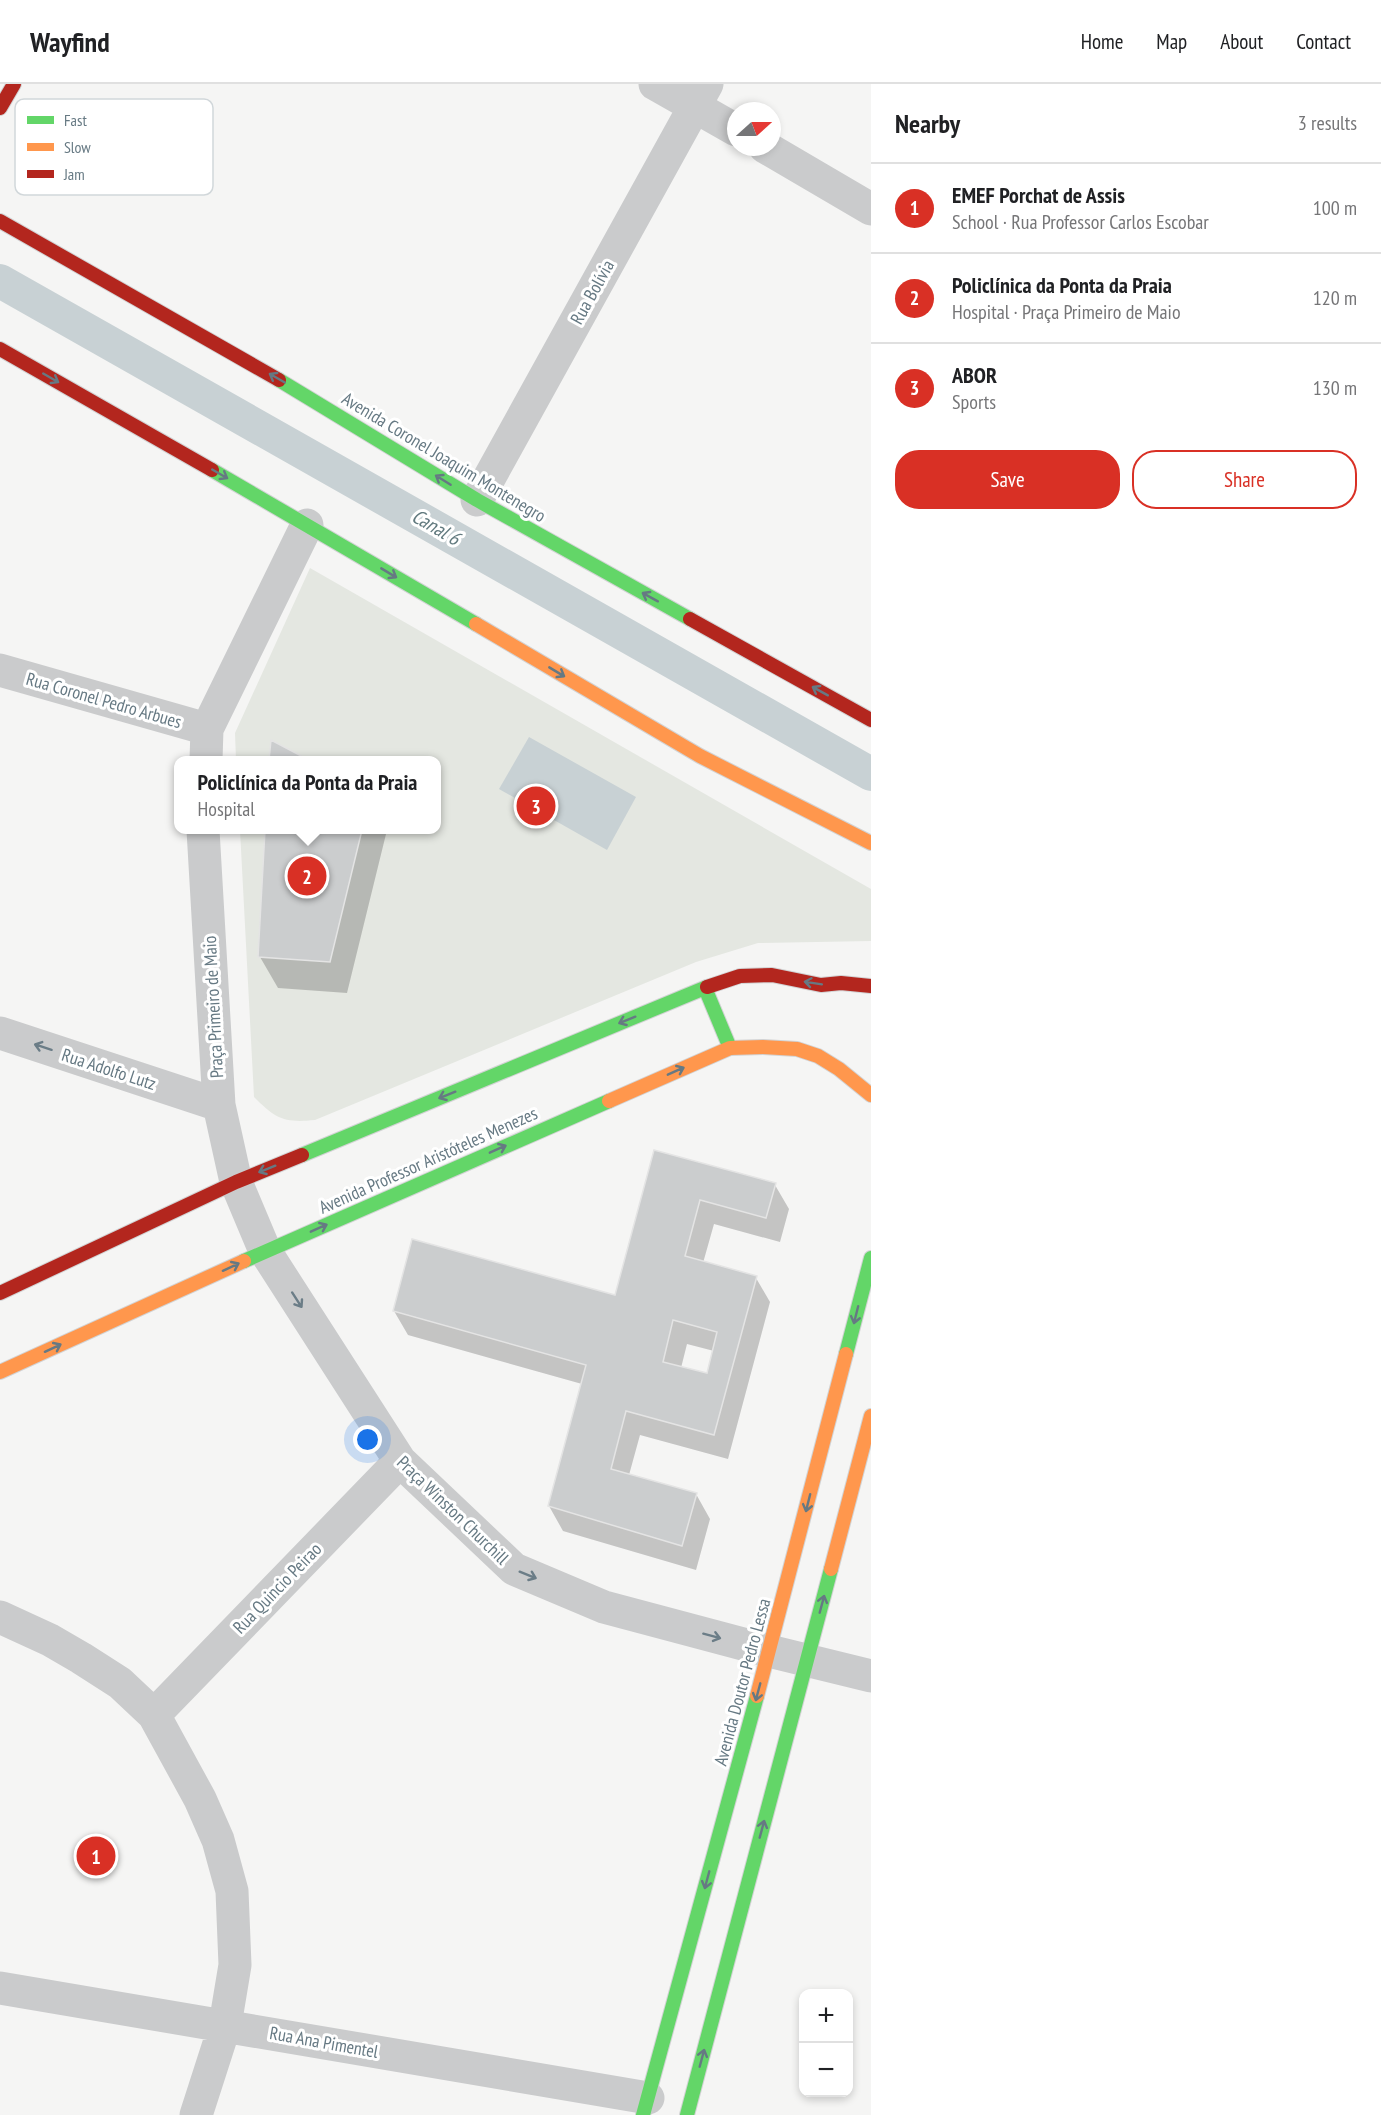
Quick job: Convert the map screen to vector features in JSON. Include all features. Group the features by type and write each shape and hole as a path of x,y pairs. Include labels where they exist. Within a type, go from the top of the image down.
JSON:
{"main road":[{"path":"0,108 14,84"},
{"name":"Avenida Coronel Joaquim Montenegro","path":"0,221 311,398 477,500 871,720"},
{"path":"0,348 308,525 700,756 871,843"},
{"path":"0,1293 236,1182 705,988 740,976 772,975 821,985 841,983 871,986"},
{"path":"705,988 730,1048"},
{"name":"Avenida Professor Aristóteles Menezes","path":"0,1372 265,1251 730,1048 787,1048 816,1055 846,1073 871,1095"},
{"name":"Avenida Doutor Pedro Lessa","path":"646,2107 769,1651 871,1258"},
{"path":"687,2115 871,1416"}],"street":[{"path":"655,84 701,95 727,121"},
{"name":"Rua Bolívia","path":"477,500 701,95"},
{"path":"781,156 871,208"},
{"path":"207,745 308,525"},
{"name":"Rua Coronel Pedro Arbues","path":"0,670 207,745"},
{"name":"Praça Primeiro de Maio","path":"203,834 219,1105 236,1182 265,1251"},
{"name":"Rua Adolfo Lutz","path":"0,1033 219,1105"},
{"name":"Praça Winston Churchill","path":"265,1251 400,1461 514,1569 604,1607 871,1676"},
{"name":"Rua Quincio Peirao","path":"154,1715 400,1461"},
{"path":"0,1617 50,1640 81,1658 120,1683 154,1715 200,1799 218,1840 232,1891 235,1965 225,2025 196,2115"},
{"name":"Rua Ana Pimentel","path":"0,1988 225,2025 646,2107"}],"shaded area":[{"path":"310,568 871,889 871,941 758,943 696,962 315,1120 295,1121 281,1118 254,1097 240,834 441,834 441,756 236,756 235,733"},
{"path":"529,737 636,797 607,850 499,789"}],"building":[{"path":"271,740 301,756 269,756"},
{"path":"265,834 361,834 330,962 258,957"},
{"path":"654,1150 776,1183 766,1218 700,1200 685,1256 757,1276 714,1435 626,1411 611,1469 697,1493 682,1546 548,1506 586,1365 393,1311 412,1239 615,1295","holes":["673,1320 717,1332 707,1373 663,1362"]}],"waterway":[{"name":"Canal 6","path":"0,281 871,774"}],"traffic: fast":[{"path":"279,380 477,500 690,619"},
{"path":"212,470 476,624"},
{"path":"302,1155 707,987"},
{"path":"705,988 730,1048"},
{"path":"244,1261 609,1101"},
{"path":"846,1354 871,1258"},
{"path":"687,2115 831,1569"},
{"path":"643,2115 757,1696"}],"traffic: slow":[{"path":"476,624 700,756 871,843"},
{"path":"609,1101 730,1048 763,1047 797,1049 818,1056 839,1069 871,1095"},
{"path":"0,1372 244,1261"},
{"path":"757,1696 846,1354"},
{"path":"831,1569 871,1416"}],"traffic: jam":[{"path":"0,108 14,84"},
{"path":"0,221 279,380"},
{"path":"0,349 212,470"},
{"path":"690,619 871,720"},
{"path":"707,987 740,976 772,975 821,985 841,983 871,986"},
{"path":"0,1293 236,1182 302,1155"}],"place":[{"name":"ABOR","path":"536,806"},
{"name":"Policlínica da Ponta da Praia","path":"307,876"},
{"name":"EMEF Porchat de Assis","path":"96,1856"}]}
